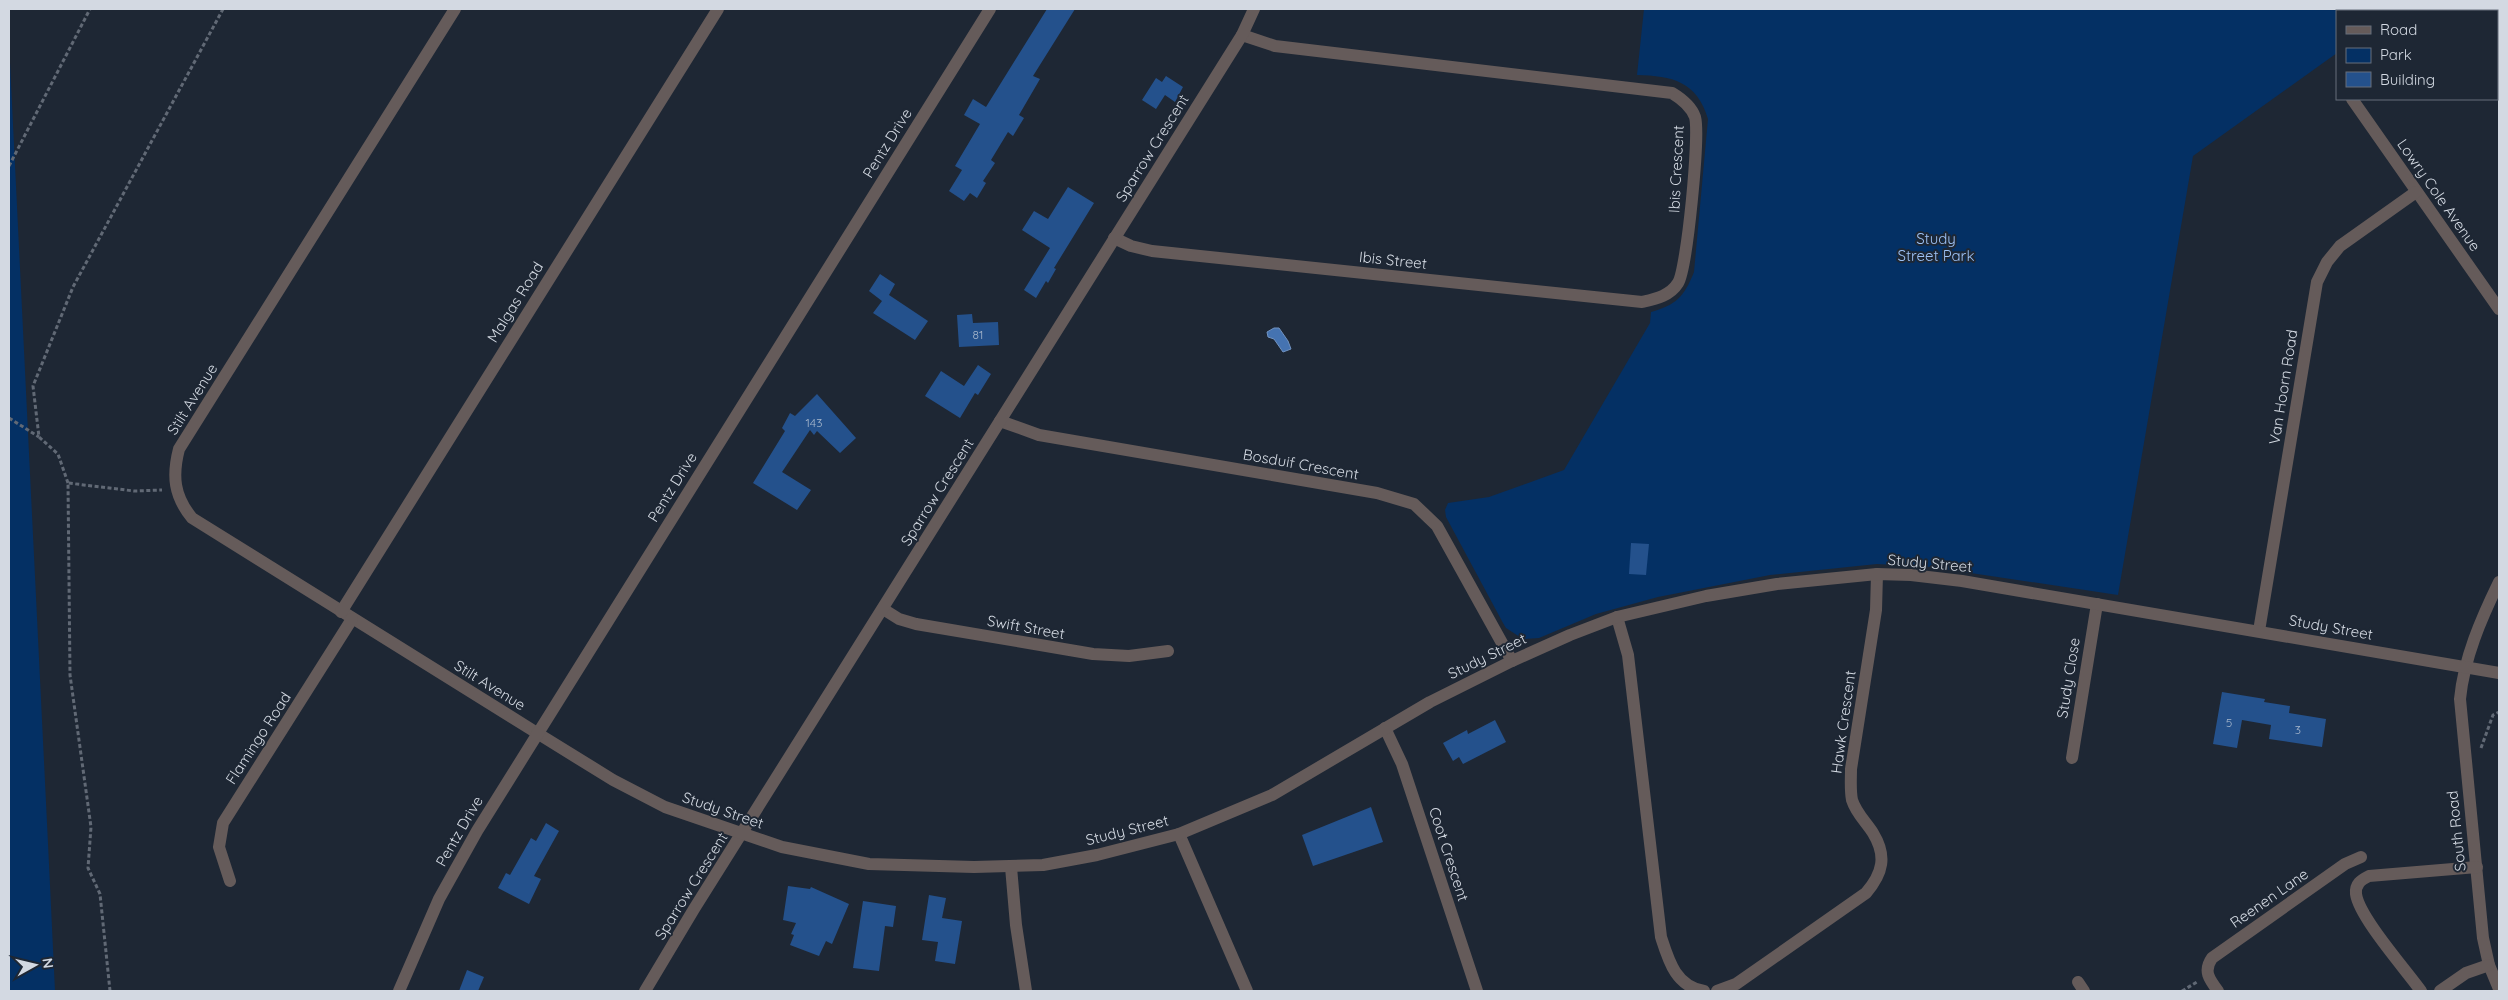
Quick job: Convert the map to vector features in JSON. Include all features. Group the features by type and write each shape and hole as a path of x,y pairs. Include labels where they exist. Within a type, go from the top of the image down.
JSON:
{"street":[{"name":"Stilt Avenue","path":"455,9 179,449 173,475 176,490 185,509 192,518 537,733"},
{"name":"Malgas Road","path":"341,612 718,9"},
{"name":"Pentz Drive","path":"399,991 439,899 477,831 990,9"},
{"name":"Sparrow Crescent","path":"645,991 1242,35 1254,9"},
{"name":"Ibis Crescent","path":"1242,35 1275,46 1672,93 1682,100 1695,117 1697,130 1688,242 1683,272 1670,293"},
{"name":"Lowry Cole Avenue","path":"2353,100 2499,309"},
{"name":"Van Hoorn Road","path":"2260,631 2317,282 2327,262 2340,246 2354,234 2416,192"},
{"name":"Ibis Street","path":"1114,238 1132,246 1152,251 1632,301 1651,300 1670,293"},
{"name":"Bosduif Crescent","path":"1000,421 1039,435 1377,493 1414,504 1436,526 1512,661"},
{"name":"Study Street","path":"537,733 613,780 665,807 742,834 790,848 869,864 1011,867 1068,860 1179,834 1272,795 1430,702 1512,661 1570,635 1617,617 1750,588 1877,574 1911,575 1962,581 2499,673"},
{"name":"Hawk Crescent","path":"1717,991 1736,984 1866,893 1878,879 1882,863 1880,847 1873,832 1857,810 1851,787 1851,768 1876,610 1877,574"},
{"name":"South Road","path":"2499,582 2478,626 2466,667 2460,700 2483,938 2489,965 2499,989"},
{"name":"Study Close","path":"2072,758 2097,604"},
{"name":"Swift Street","path":"883,609 899,619 916,624 1093,654 1129,656 1168,651"},
{"path":"1617,617 1628,655 1661,937 1670,967 1692,989 1704,991"},
{"name":"Flamingo Road","path":"230,880 220,847 223,823 352,619"},
{"name":"Coot Crescent","path":"1385,728 1402,764 1477,991"},
{"path":"1179,834 1247,991"},
{"name":"Reenen Lane","path":"2218,991 2208,976 2207,966 2212,958 2345,864 2361,857"},
{"path":"1011,867 1016,925 1026,991"},
{"path":"2421,991 2362,910 2356,888 2359,882 2369,876 2477,867"},
{"path":"2440,991 2466,973 2489,965"}],"path":[{"path":"9,166 90,9"},
{"path":"39,438 33,386 73,287 223,9"},
{"path":"9,418 39,438 58,454 68,483 70,674 90,827 88,868 100,894 110,991"},
{"path":"68,483 134,491 176,490"},
{"path":"2480,751 2493,715 2499,712"}],"green space":[{"name":"Study Street Park","path":"1644,9 2398,9 2336,10 2336,54 2193,156 2118,595 1931,567 1877,564 1770,575 1658,597 1596,614 1539,638 1523,639 1506,628 1446,517 1445,510 1448,503 1489,497 1564,470 1650,323 1651,312 1673,303 1687,288 1694,272 1708,119 1697,96 1682,83 1661,77 1637,75"},
{"path":"9,42 49,864 55,991 9,991"}],"shaded area":[{"path":"1274,328 1279,328 1291,349 1283,352 1274,339 1268,337 1267,332"}],"building":[{"path":"1047,9 1075,9 1033,76 1040,79 1019,115 1024,118 1013,136 1008,132 991,160 995,163 983,181 986,183 977,198 970,193 964,201 949,191 962,170 955,166 980,124 964,115 973,99 986,107"},
{"path":"1166,76 1183,87 1175,102 1165,95 1156,109 1142,100 1156,78 1162,82"},
{"path":"1068,187 1094,203 1054,268 1056,269 1048,283 1046,281 1036,298 1024,290 1050,248 1022,230 1034,211 1048,219"},
{"path":"880,274 895,284 889,295 928,321 915,340 873,313 882,301 869,291"},
{"path":"972,314 973,323 998,322 999,345 959,347 957,315"},
{"path":"978,365 991,374 978,395 975,393 960,418 925,396 941,371 964,386"},
{"path":"817,394 856,438 840,453 817,431 814,435 810,430 782,472 811,490 797,510 753,483 785,431 782,428 790,413 795,416"},
{"path":"1631,543 1649,544 1646,575 1629,574"},
{"path":"2222,692 2265,699 2264,702 2290,706 2289,713 2326,719 2322,747 2269,739 2271,725 2242,720 2237,748 2213,744"},
{"path":"1495,720 1506,742 1463,764 1459,757 1453,761 1443,743 1467,730 1468,734"},
{"path":"1371,807 1383,842 1313,866 1302,835"},
{"path":"546,823 559,831 534,876 541,879 529,904 498,888 506,873 510,875 531,838 536,841"},
{"path":"788,886 810,889 811,887 849,904 832,944 826,941 819,956 790,945 794,935 791,934 796,923 783,920"},
{"path":"929,895 946,898 942,918 962,921 955,964 935,961 938,942 922,940"},
{"path":"863,901 896,906 893,927 885,926 879,971 853,968"},
{"path":"467,970 484,977 478,991 459,991"}]}
